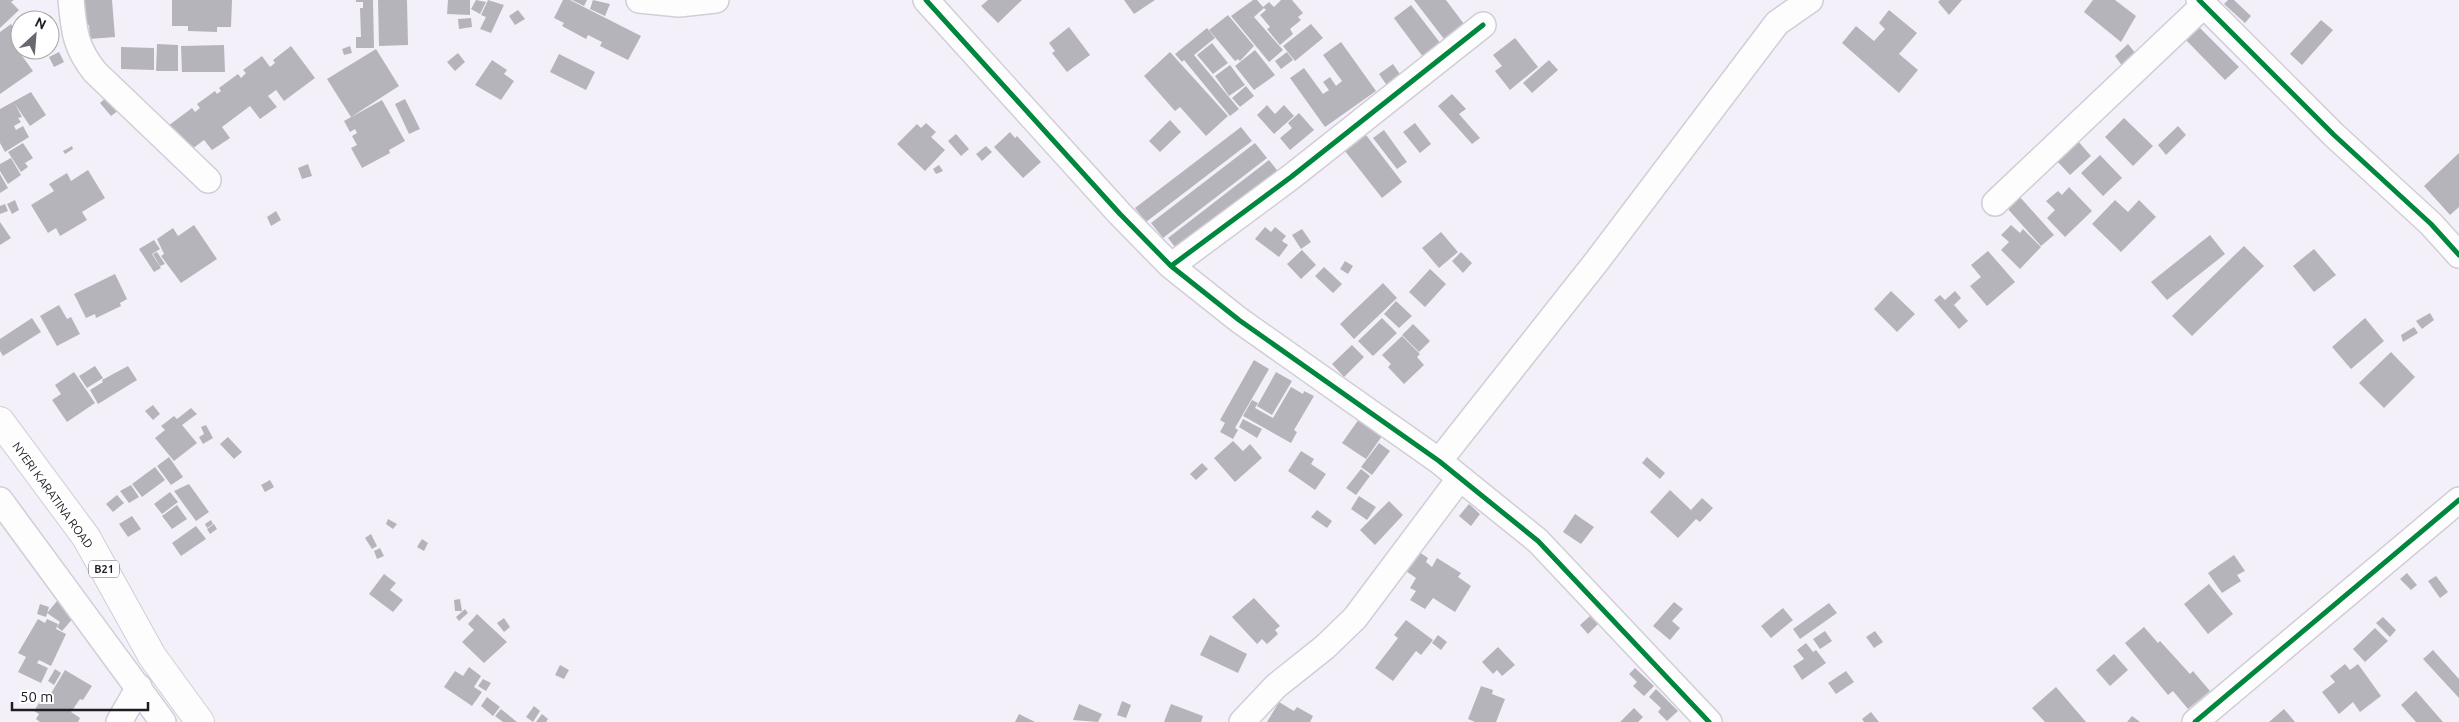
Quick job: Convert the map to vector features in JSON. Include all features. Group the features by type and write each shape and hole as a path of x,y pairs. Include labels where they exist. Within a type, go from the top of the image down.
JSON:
{"highway":[{"name":"NYERI KARATINA ROAD","path":"0,421 86,536 152,656 200,722"}],"street":[{"path":"71,0 73,23 82,56 95,72 208,180"},
{"path":"639,0 679,4 716,0"},
{"path":"926,0 1120,214 1171,266 1239,320 1439,461 1538,542 1707,721"},
{"path":"1439,461 1464,432 1598,261 1778,23 1810,0"},
{"path":"1995,203 2202,3 2334,135 2431,224 2459,255"},
{"path":"1171,266 1291,177 1483,25"},
{"path":"1242,722 1276,686 1325,647 1355,618 1460,478"},
{"path":"0,500 163,722"},
{"path":"2195,722 2459,500"},
{"path":"119,722 139,688"}],"building":[{"path":"0,0 14,0 11,2 19,10 10,10 10,19 0,28"},
{"path":"84,0 112,0 115,37 90,39 89,25 86,25"},
{"path":"172,0 232,0 231,27 217,27 217,32 188,31 188,26 172,26"},
{"path":"356,0 373,0 374,48 356,48 356,37 361,37 360,8 363,8 363,2 356,2"},
{"path":"378,0 407,0 408,45 379,46"},
{"path":"448,0 470,0 470,15 447,14"},
{"path":"476,0 486,2 480,14 471,9"},
{"path":"488,0 504,5 491,33 480,29 486,17 481,15"},
{"path":"563,0 570,0 641,36 628,60 600,46 602,42 588,35 586,39 562,26 564,23 554,18"},
{"path":"572,0 587,0 584,6"},
{"path":"593,0 610,4 605,16 590,9"},
{"path":"988,0 1022,0 998,23 981,6"},
{"path":"1124,0 1155,0 1134,14"},
{"path":"1253,0 1257,0 1263,7 1269,2 1274,7 1281,0 1292,0 1303,13 1298,17 1301,20 1290,29 1293,34 1280,45 1267,29 1270,27 1260,15 1266,10 1264,8 1254,17 1283,50 1269,62 1231,16"},
{"path":"1414,0 1446,0 1464,24 1444,39"},
{"path":"1940,0 1962,0 1949,15 1938,2"},
{"path":"2093,0 2115,0 2136,16 2121,42 2084,12"},
{"path":"2228,0 2234,0 2251,16 2245,23 2224,4"},
{"path":"1411,5 1441,44 1423,57 1394,18"},
{"path":"518,10 525,19 515,25 509,16"},
{"path":"1889,10 1917,33 1899,54 1918,70 1899,93 1842,43 1856,26 1874,41 1885,29 1879,23"},
{"path":"1228,15 1254,46 1240,61 1238,59 1235,61 1209,30"},
{"path":"471,18 472,27 459,29 458,19"},
{"path":"2321,20 2333,30 2302,65 2290,54"},
{"path":"1311,24 1323,38 1295,61 1283,46"},
{"path":"10,25 10,60 25,60 33,71 0,94 0,32"},
{"path":"2198,26 2239,67 2225,80 2185,39"},
{"path":"1069,27 1090,55 1067,72 1052,53 1055,51 1049,43"},
{"path":"1207,28 1215,38 1194,55 1239,109 1230,116 1184,60 1182,62 1175,54"},
{"path":"1515,38 1538,67 1510,90 1495,71 1502,66 1493,55"},
{"path":"1341,42 1376,91 1325,127 1290,78 1304,68 1323,94 1329,90 1323,82 1330,77 1336,86 1342,81 1323,55"},
{"path":"1212,43 1228,63 1213,74 1197,55"},
{"path":"157,44 178,45 178,71 156,71"},
{"path":"2128,44 2137,55 2123,67 2115,56"},
{"path":"224,45 225,72 182,72 181,46"},
{"path":"291,46 315,78 284,101 276,90 268,96 277,107 260,119 250,106 222,127 230,138 212,150 204,140 188,152 168,126 192,108 195,112 200,108 197,104 215,91 217,94 221,91 219,88 238,74 241,78 246,73 243,70 262,56 270,67 275,63 273,60"},
{"path":"350,46 352,53 344,55 342,49"},
{"path":"121,47 154,48 154,70 121,69"},
{"path":"376,49 399,86 351,117 327,79"},
{"path":"1255,50 1275,75 1254,90 1235,66"},
{"path":"1170,52 1228,116 1206,136 1180,107 1175,111 1144,76"},
{"path":"1287,52 1293,60 1281,69 1275,61"},
{"path":"458,53 465,62 455,71 447,62"},
{"path":"60,54 64,62 54,67 50,60 60,60"},
{"path":"559,54 595,72 586,90 550,72"},
{"path":"492,60 507,70 504,74 514,81 501,100 475,85"},
{"path":"1549,60 1558,70 1532,93 1523,83"},
{"path":"1393,64 1402,77 1388,87 1379,74"},
{"path":"1230,65 1245,85 1229,96 1215,76"},
{"path":"1246,86 1254,96 1240,107 1232,98"},
{"path":"31,92 46,115 30,126 15,104 22,117 18,118 21,122 14,126 16,130 23,126 29,137 5,152 0,143 0,109"},
{"path":"1452,94 1466,109 1459,114 1480,138 1472,144 1438,106"},
{"path":"108,96 119,110 111,116 100,103"},
{"path":"405,99 420,129 409,134 395,104"},
{"path":"382,100 405,141 389,150 390,153 362,168 351,148 357,145 352,136 357,133 355,129 350,132 344,121"},
{"path":"1267,105 1275,114 1284,105 1294,116 1274,134 1257,115"},
{"path":"1299,113 1314,130 1290,150 1280,138 1292,128 1288,123"},
{"path":"2124,118 2153,146 2133,166 2105,137"},
{"path":"1170,120 1181,132 1160,152 1149,141"},
{"path":"926,123 936,132 931,137 945,150 925,171 897,144 917,124 921,128"},
{"path":"1415,123 1431,144 1420,153 1403,132"},
{"path":"2178,126 2186,135 2166,155 2158,145"},
{"path":"1241,127 1252,141 1146,222 1135,208"},
{"path":"1384,130 1407,162 1397,169 1373,138"},
{"path":"1010,132 1015,138 1017,136 1041,162 1023,178 994,147"},
{"path":"956,134 969,149 961,156 948,141"},
{"path":"1366,135 1402,182 1382,198 1345,151"},
{"path":"2077,140 2091,156 2070,175 2056,160"},
{"path":"23,143 33,158 25,163 28,167 21,172 8,152"},
{"path":"1255,143 1267,158 1163,238 1151,223"},
{"path":"72,146 73,149 65,154 63,151"},
{"path":"986,146 992,152 982,161 976,154"},
{"path":"2459,153 2459,207 2450,215 2424,186"},
{"path":"2100,155 2122,178 2103,196 2081,173"},
{"path":"11,158 21,175 8,184 0,171 0,164"},
{"path":"1269,160 1280,174 1179,252 1168,238"},
{"path":"308,164 312,176 302,179 298,168"},
{"path":"939,165 943,171 936,174 933,169"},
{"path":"88,170 105,198 82,212 87,220 60,236 56,228 48,233 31,205 54,191 49,184 67,173 71,181"},
{"path":"0,174 8,188 0,193"},
{"path":"2069,187 2092,211 2065,237 2047,218 2055,210 2046,201 2058,191 2062,195"},
{"path":"2019,196 2054,235 2041,246 2007,208"},
{"path":"15,200 19,210 12,214 7,204"},
{"path":"2115,200 2128,212 2139,200 2156,217 2121,252 2092,224"},
{"path":"5,204 8,211 0,214 0,206"},
{"path":"276,211 281,220 271,226 267,217"},
{"path":"0,222 11,238 0,245"},
{"path":"194,225 217,259 181,283 161,256 164,254 157,239 173,228 178,236"},
{"path":"2011,225 2020,233 2023,229 2041,247 2020,269 2001,250 2009,242 2001,235"},
{"path":"1265,227 1271,232 1275,227 1286,236 1282,241 1288,245 1279,257 1255,239"},
{"path":"1302,229 1311,242 1301,249 1292,235"},
{"path":"1441,232 1458,252 1439,268 1422,248"},
{"path":"2210,235 2225,254 2167,300 2151,282"},
{"path":"154,240 160,249 152,254 161,268 154,272 139,249"},
{"path":"2244,246 2264,266 2192,336 2172,316"},
{"path":"2314,249 2336,275 2314,292 2293,266"},
{"path":"1302,250 1316,265 1301,279 1287,264"},
{"path":"1988,251 2015,282 1987,306 1970,286 1981,277 1971,265"},
{"path":"157,252 165,264 160,266 153,254"},
{"path":"1461,252 1472,263 1463,273 1452,261"},
{"path":"1345,261 1353,266 1348,274 1340,269"},
{"path":"1324,267 1342,284 1333,293 1315,276"},
{"path":"1430,269 1446,284 1425,307 1409,292"},
{"path":"115,274 127,299 120,303 121,306 96,318 95,314 86,318 74,294"},
{"path":"1383,283 1397,298 1354,339 1340,324"},
{"path":"1891,291 1915,314 1897,332 1874,309"},
{"path":"1955,291 1961,298 1954,305 1968,321 1959,329 1934,300 1940,295 1945,300"},
{"path":"1396,301 1412,316 1399,328 1384,314"},
{"path":"59,305 67,319 71,317 80,334 57,346 40,316"},
{"path":"2430,313 2434,320 2422,329 2416,321"},
{"path":"32,318 41,332 3,356 0,351 0,339"},
{"path":"1382,318 1397,333 1373,356 1358,341"},
{"path":"2365,318 2384,341 2351,369 2332,347"},
{"path":"1413,324 1430,341 1419,352 1402,335"},
{"path":"2414,327 2418,333 2403,342 2401,335"},
{"path":"1402,336 1420,354 1417,357 1424,365 1404,384 1388,367 1391,364 1382,355"},
{"path":"1352,345 1364,357 1344,377 1332,364"},
{"path":"2391,352 2415,377 2384,408 2359,383"},
{"path":"1254,360 1269,369 1235,428 1238,430 1233,439 1220,432 1225,423 1220,420"},
{"path":"95,366 103,378 87,388 79,376"},
{"path":"128,366 137,380 98,404 90,390 103,382 102,380"},
{"path":"74,372 95,403 67,422 52,400 61,394 55,385"},
{"path":"1276,372 1292,381 1272,415 1257,406"},
{"path":"1291,387 1303,394 1304,391 1314,396 1294,430 1297,432 1291,443 1243,416 1252,400 1258,403 1255,408 1273,418"},
{"path":"153,405 160,414 153,420 145,411"},
{"path":"191,408 197,414 182,425 197,443 174,461 155,438 165,430 161,426 174,416 177,419"},
{"path":"1243,419 1262,429 1257,438 1239,427"},
{"path":"1359,419 1382,436 1366,459 1342,443"},
{"path":"206,425 213,438 203,444 199,437 204,434 201,427"},
{"path":"228,437 242,452 234,459 220,444"},
{"path":"1233,441 1243,451 1250,444 1262,458 1235,482 1214,458"},
{"path":"1379,443 1390,451 1372,475 1361,467"},
{"path":"1301,451 1314,459 1311,464 1326,474 1315,490 1288,471"},
{"path":"169,457 183,477 171,485 157,466"},
{"path":"1647,457 1665,473 1660,479 1642,463"},
{"path":"1202,463 1208,469 1196,480 1190,474"},
{"path":"155,467 165,480 142,497 132,484"},
{"path":"1361,469 1370,476 1356,495 1346,488"},
{"path":"270,480 274,487 265,492 261,485"},
{"path":"189,484 209,512 196,521 174,491"},
{"path":"131,485 139,497 129,503 120,491"},
{"path":"1670,490 1691,510 1702,498 1713,508 1700,522 1696,519 1678,538 1650,512"},
{"path":"170,492 178,502 162,514 154,504"},
{"path":"117,495 124,503 113,512 106,504"},
{"path":"1359,496 1376,507 1367,520 1351,509"},
{"path":"1389,501 1403,515 1375,545 1360,530"},
{"path":"1469,504 1480,514 1471,526 1459,516"},
{"path":"177,505 187,519 172,529 162,516"},
{"path":"1317,510 1332,521 1327,528 1311,517"},
{"path":"1575,514 1594,527 1581,544 1563,532"},
{"path":"132,516 141,529 128,537 119,524"},
{"path":"388,519 397,524 393,529 386,524"},
{"path":"211,520 213,524 207,528 205,524"},
{"path":"214,524 217,529 210,534 207,529"},
{"path":"196,526 206,539 181,556 172,543"},
{"path":"371,534 377,546 372,549 365,538"},
{"path":"422,539 428,543 424,551 417,547"},
{"path":"380,548 384,556 377,559 374,551"},
{"path":"1416,550 1428,558 1426,562 1432,567 1437,558 1461,573 1458,577 1471,586 1455,612 1433,598 1425,609 1410,600 1416,591 1410,588 1416,578 1403,569"},
{"path":"2234,555 2245,571 2237,575 2241,581 2222,593 2208,573"},
{"path":"2407,573 2417,585 2411,590 2400,579"},
{"path":"384,574 396,583 390,590 403,600 393,612 369,594"},
{"path":"2436,576 2448,592 2440,598 2428,581"},
{"path":"2209,584 2233,614 2208,634 2184,604"},
{"path":"1254,598 1280,626 1275,630 1278,634 1267,644 1262,639 1257,644 1232,617"},
{"path":"460,599 462,611 455,611 454,600"},
{"path":"57,601 75,616 62,631 57,627 60,622 47,613"},
{"path":"1674,602 1683,609 1672,621 1680,628 1670,640 1653,626"},
{"path":"1829,603 1837,613 1800,639 1793,629"},
{"path":"40,604 49,607 46,617 37,614"},
{"path":"1783,608 1793,620 1771,638 1761,626"},
{"path":"465,609 468,613 459,621 456,617"},
{"path":"477,614 507,642 484,663 462,642 474,630 468,624"},
{"path":"1590,616 1598,624 1588,634 1580,625"},
{"path":"2383,617 2396,630 2390,637 2376,623"},
{"path":"504,618 510,627 504,632 497,623"},
{"path":"38,619 45,623 47,619 58,624 56,629 66,634 51,666 39,660 37,663 48,668 41,683 18,672 26,657 18,653"},
{"path":"1406,620 1433,640 1421,655 1416,651 1393,681 1375,668 1398,638 1394,635"},
{"path":"2144,627 2158,643 2160,641 2190,674 2193,671 2210,691 2188,709 2173,691 2168,695 2125,643"},
{"path":"2375,628 2388,641 2365,662 2353,649"},
{"path":"1825,631 1832,641 1820,649 1813,639"},
{"path":"1875,631 1883,642 1874,648 1866,637"},
{"path":"1210,635 1247,654 1238,673 1200,655"},
{"path":"1438,635 1447,642 1441,650 1432,643"},
{"path":"1806,643 1813,652 1816,650 1826,663 1802,680 1793,666 1804,659 1797,650"},
{"path":"1498,647 1515,665 1502,676 1497,670 1493,674 1482,662"},
{"path":"2433,650 2459,679 2459,698 2423,659"},
{"path":"2114,654 2128,670 2110,686 2096,670"},
{"path":"2345,664 2350,670 2358,664 2381,696 2360,712 2353,702 2339,714 2322,692 2335,682 2330,676"},
{"path":"560,665 569,670 564,679 555,675"},
{"path":"469,667 481,676 474,687 482,692 472,706 444,687 455,671 463,676"},
{"path":"1635,668 1654,686 1644,696 1633,686 1637,682 1629,674"},
{"path":"55,669 61,673 54,685 48,681"},
{"path":"65,670 92,686 83,700 80,699 71,712 80,718 78,722 40,722 36,719 39,714 34,711 42,698 47,700"},
{"path":"1846,671 1854,682 1836,694 1828,683"},
{"path":"483,679 491,683 486,691 478,686"},
{"path":"1481,686 1493,690 1492,694 1505,699 1496,722 1475,722 1468,719"},
{"path":"2056,687 2086,722 2045,722 2032,708"},
{"path":"1656,689 1678,711 1667,721 1658,712 1661,708 1649,697"},
{"path":"2416,691 2443,722 2416,722 2401,705"},
{"path":"487,697 500,707 493,716 481,706"},
{"path":"1122,701 1131,705 1126,718 1117,715"},
{"path":"1279,702 1294,711 1297,707 1313,716 1310,722 1267,722"},
{"path":"1079,704 1102,714 1098,722 1073,720"},
{"path":"1171,704 1203,716 1201,722 1164,722"},
{"path":"534,706 540,711 533,722 526,717"},
{"path":"1634,708 1643,717 1638,722 1620,722"},
{"path":"501,709 517,722 503,722 495,716"},
{"path":"2284,709 2295,722 2269,722"},
{"path":"1871,712 1879,722 1864,722 1862,719"},
{"path":"542,714 548,719 546,722 536,722"},
{"path":"1019,714 1035,722 1015,722"},
{"path":"2132,716 2140,722 2127,722"}],"cycle path":[{"path":"926,0 1120,214 1171,266 1239,320 1439,461 1538,541 1709,722"},
{"path":"2199,0 2334,135 2431,224 2459,255"},
{"path":"1171,266 1291,177 1483,25"},
{"path":"2195,722 2459,500"}]}
